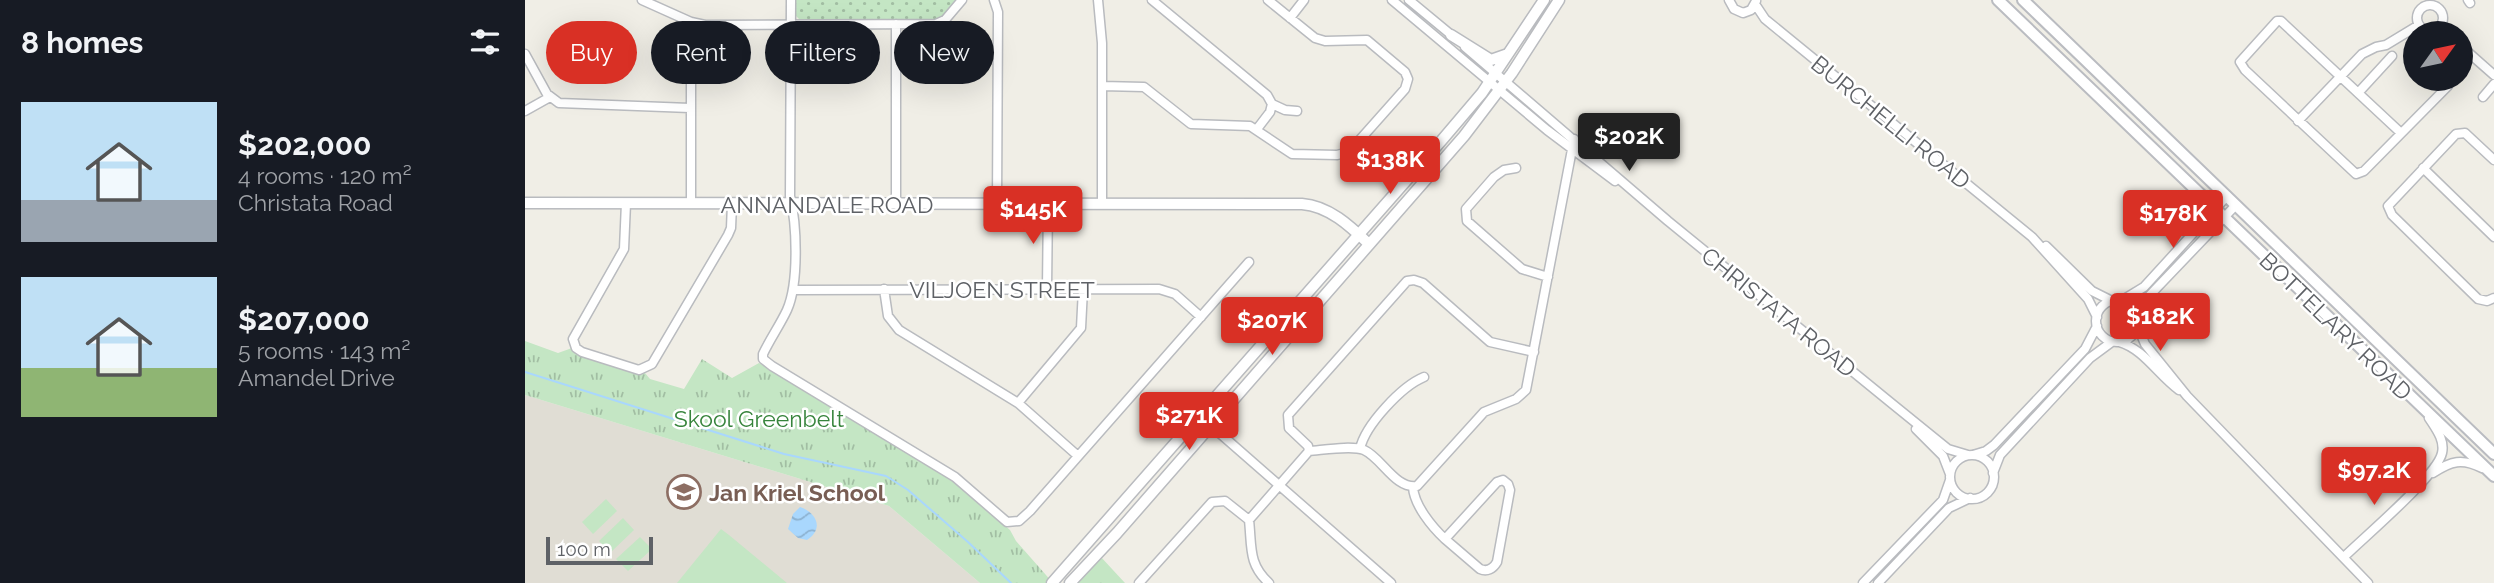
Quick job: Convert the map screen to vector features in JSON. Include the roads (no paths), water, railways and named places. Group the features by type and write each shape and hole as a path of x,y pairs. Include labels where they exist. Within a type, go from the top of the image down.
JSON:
{"main road":[{"name":"BOTTELARY ROAD","path":"1998,0 2492,474"},
{"name":"BOTTELARY ROAD","path":"2023,0 2494,454"}],"street":[{"path":"642,0 689,21"},
{"path":"791,0 791,21"},
{"path":"942,21 962,0"},
{"path":"995,0 998,12 997,204"},
{"path":"1098,0 1103,43 1102,204"},
{"path":"1152,0 1267,95 1272,104 1285,110 1297,111"},
{"path":"1102,86 1147,88 1194,125 1247,125 1257,129 1291,154 1345,154 1355,147 1405,89 1408,83 1403,68 1370,42 1360,39 1318,40 1268,0"},
{"path":"1290,18 1304,0"},
{"path":"1392,0 1503,86"},
{"path":"1409,0 1451,35 1492,78"},
{"path":"1052,583 1443,140 1510,54 1544,0"},
{"path":"1070,583 1464,136 1503,86 1559,0"},
{"path":"1729,0 1734,9 1765,19"},
{"name":"BURCHELLI ROAD","path":"1748,12 1756,2 1765,19 2042,243 2092,291 2117,301"},
{"path":"2418,21 2417,16 2421,8 2439,3 2443,21"},
{"path":"2401,133 2281,21 2268,29 2242,58 2240,65 2356,174 2364,171 2443,91"},
{"path":"1451,35 1490,60 1510,54"},
{"path":"2298,121 2361,54 2386,45 2403,35"},
{"path":"525,54 549,97 562,104 690,108"},
{"path":"2358,93 2392,56"},
{"path":"2473,57 2494,75"},
{"path":"690,84 691,203"},
{"path":"791,84 790,196 795,215 794,290 787,311 763,354 763,359 955,477 1007,522 1019,521 1030,511 1249,262"},
{"path":"895,204 896,84"},
{"path":"2483,97 2494,84"},
{"name":"CHRISTATA ROAD","path":"1503,86 1574,139 1668,221 1948,449 1970,455"},
{"name":"CHRISTATA ROAD","path":"1503,86 1573,149 1668,221"},
{"path":"525,111 549,97"},
{"path":"1257,129 1270,112 1272,104"},
{"path":"2494,160 2468,135 2459,132 2390,202 2389,209 2478,299 2487,301 2494,298"},
{"path":"1249,520 1309,451 1360,449 1404,484 1413,487 1422,482 1484,412 1524,394 1528,386 1574,139"},
{"path":"1516,167 1504,170 1495,177 1467,207 1465,216 1467,221 1523,270 1548,277"},
{"path":"2423,168 2494,237"},
{"path":"1863,583 1943,500 1955,462 1986,451 1994,445 2085,349 2104,305 2144,287 2227,196"},
{"name":"ANNANDALE ROAD","path":"525,203 1308,204 1334,215 1369,244"},
{"path":"627,203 624,249 573,339 576,348 582,352 639,370 652,364 728,235 732,204"},
{"path":"1047,288 1048,204"},
{"path":"1878,583 1949,508 1980,497 1988,491 2000,455 2090,358 2116,342 2131,337 2150,295 2236,205"},
{"name":"BURCHELLI ROAD","path":"2032,237 2088,299 2097,322"},
{"path":"1309,451 1308,446 1289,428 1288,415 1407,281 1423,283 1490,341 1534,352"},
{"name":"VILJOEN STREET","path":"794,290 1047,288 1168,291 1183,299 1201,317"},
{"path":"884,289 885,309 899,330 1018,403 1078,456"},
{"path":"1018,403 1081,328 1083,289"},
{"path":"2117,301 2129,305 2145,344 2187,396 2368,583"},
{"path":"2097,322 2105,338 2138,351 2158,373 2187,396"},
{"path":"1360,449 1365,433 1405,388 1424,377"},
{"name":"CHRISTATA ROAD","path":"1890,402 1939,452 1946,461 1950,478"},
{"path":"2344,557 2425,479 2440,459 2442,444 2435,427 2422,409"},
{"path":"1200,416 1391,583"},
{"path":"1970,455 1986,460 1993,473"},
{"path":"2425,479 2456,461 2467,461 2492,474"},
{"path":"1950,478 1957,493 1971,498"},
{"path":"1413,487 1413,492 1435,529 1445,539 1480,569 1489,569 1497,562 1510,490 1508,484 1503,480 1497,482 1445,539"},
{"path":"1139,583 1215,500 1225,501 1249,520 1254,565 1269,583"}],"water":[{"path":"800,507 811,513 817,526 807,540 798,538 788,529 793,514"}],"waterway":[{"path":"525,372 784,454 886,476 908,490 1011,583"}],"place":[{"name":"Jan Kriel School","path":"684,492"}],"park label":[{"name":"Skool Greenbelt","path":"759,418"}]}
